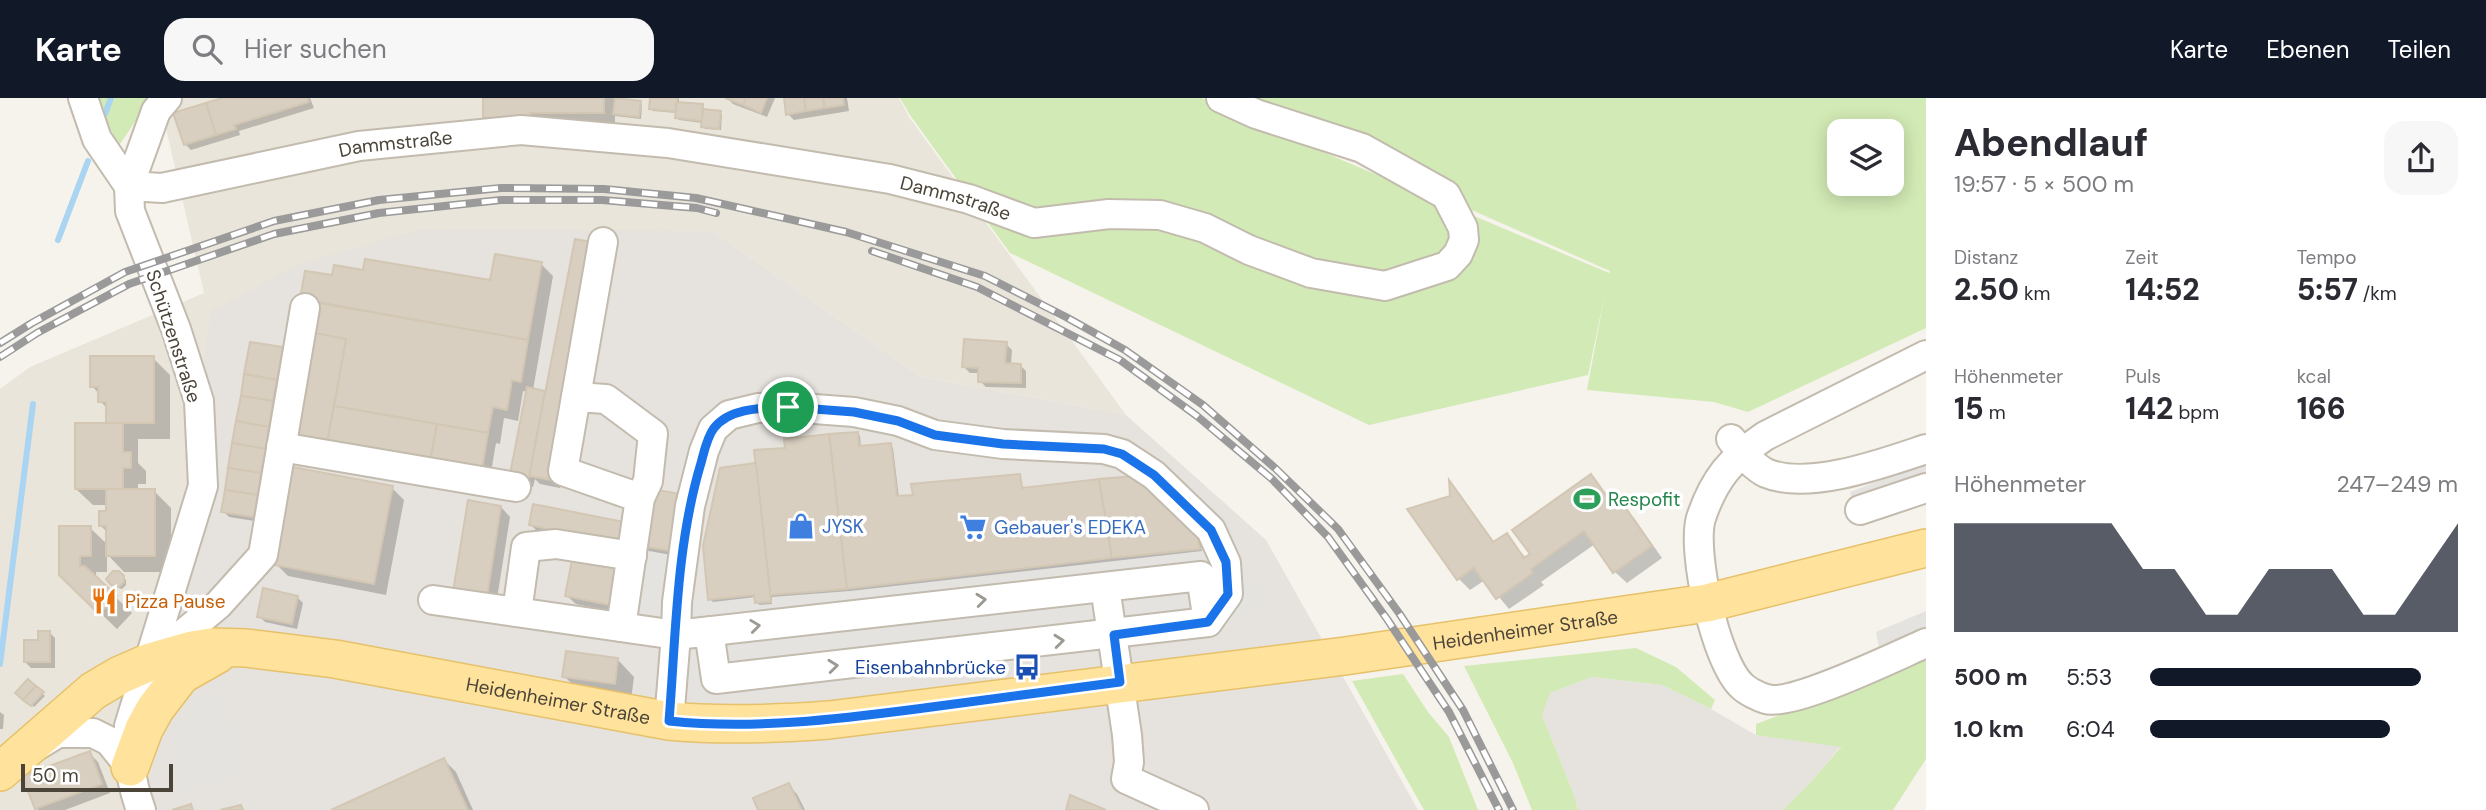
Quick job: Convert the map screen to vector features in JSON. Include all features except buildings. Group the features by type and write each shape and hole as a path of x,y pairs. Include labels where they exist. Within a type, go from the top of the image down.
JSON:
{"main road":[{"name":"Heidenheimer Straße","path":"6,766 93,691 120,675 150,662 211,647 335,659 669,721 708,725 756,725 829,720 1345,656 1707,603 1926,548"},
{"path":"130,767 144,729 155,709 181,675 233,651"}],"street":[{"path":"83,98 97,139 130,186"},
{"name":"Schützenstraße","path":"150,662 203,486 199,401 176,329 130,211 130,186 156,111 167,98"},
{"name":"Dammstraße","path":"130,186 162,188 359,146 522,130 668,143 890,179 969,199 1034,223 1109,214 1160,215 1205,228 1249,250 1311,273 1385,286 1447,266 1458,254 1464,240 1463,228 1446,195 1362,148 1256,114 1221,98"},
{"path":"604,242 563,471 640,498"},
{"path":"141,810 127,744 133,708 150,662 218,605 263,555 305,308"},
{"path":"1926,355 1765,436 1736,446 1713,489 1700,521 1700,552 1707,603 1730,668 1742,687 1768,699 1795,697 1926,643"},
{"path":"576,397 606,399 653,434 648,481 640,498 621,627"},
{"path":"669,721 677,602 690,506 704,451 713,429 729,415 758,408 788,407 854,412 898,421 935,435 1003,444 1104,449 1122,454 1154,475 1211,530 1226,562 1228,594 1208,622 1114,635 716,679 709,631"},
{"path":"1736,446 1765,472 1789,479 1832,475 1926,449"},
{"path":"281,447 516,487"},
{"path":"1860,510 1926,488"},
{"path":"517,612 526,547 556,544 632,556"},
{"path":"433,600 676,635 1201,576 1208,622"},
{"path":"1105,587 1127,734 1129,762 1126,779 1194,810"},
{"path":"6,766 58,733 93,733 108,741 130,767"}],"shaded area":[{"path":"159,98 899,98 909,117 1126,415 921,377 712,231 152,810 0,810 0,389 30,367 204,293"},
{"path":"419,230 712,231 921,377 1126,415 1266,540 1418,810 152,810 147,800 163,643 211,311 300,264"},
{"path":"1926,463 1926,504 1925,500 1858,520 1850,492"},
{"path":"638,548 678,555 667,628 628,623"},
{"path":"1217,548 1229,554 1257,585 1257,605 1246,616 1210,633 1137,646 904,669 905,677 691,702 683,602 754,595 755,603 770,602 770,595"},
{"path":"1926,611 1926,635 1880,654 1876,632"},
{"path":"1592,677 1662,685 1756,735 1841,746 1783,810 1578,810 1542,715 1550,693"},
{"path":"225,690 244,775 180,791 176,774 166,771 176,718 192,719 195,712 191,698"}],"green space":[{"path":"98,98 151,98 118,147"},
{"path":"900,98 1202,98 1271,130 1609,273 1610,271 1218,98 1926,98 1926,328 1748,412 1714,402 1587,390 1605,293 1588,375 1369,425 1010,253"},
{"path":"1636,648 1676,667 1715,700 1711,709 1662,685 1592,677 1550,693 1542,715 1578,810 1532,810 1513,763 1464,666"},
{"path":"1926,660 1926,759 1893,810 1783,810 1841,747 1756,735 1756,724"},
{"path":"1403,674 1428,712 1449,737 1478,810 1424,810 1352,681"}],"waterway":[{"path":"105,114 111,98"},
{"path":"58,240 88,161"},
{"path":"0,664 33,404"}],"railway":[{"path":"0,343 125,272 274,221 379,200 501,188 604,189 696,198 846,232 985,276 1125,350 1203,405 1275,468 1338,529 1399,613 1463,710 1513,810"},
{"path":"0,357 37,333 129,284 274,234 379,213 501,200 602,200 697,208 716,213"},
{"path":"872,251 977,287 1120,360 1197,416 1272,479 1328,537 1387,619 1449,712 1499,810"}],"place":[{"name":"Respofit","path":"1587,499"},
{"name":"JYSK","path":"801,526"},
{"name":"Gebauer's EDEKA","path":"973,527"},
{"name":"Pizza Pause","path":"104,601"},
{"name":"Eisenbahnbrücke","path":"1027,667"}],"route":[{"path":"788,407 854,412 898,421 935,435 1003,444 1104,449 1122,454 1154,475 1211,530 1226,562 1228,594 1208,622 1114,635 1120,682 829,720 756,725 708,725 669,721 677,602 690,506 704,451 713,429 729,415 758,408 788,407"}]}
